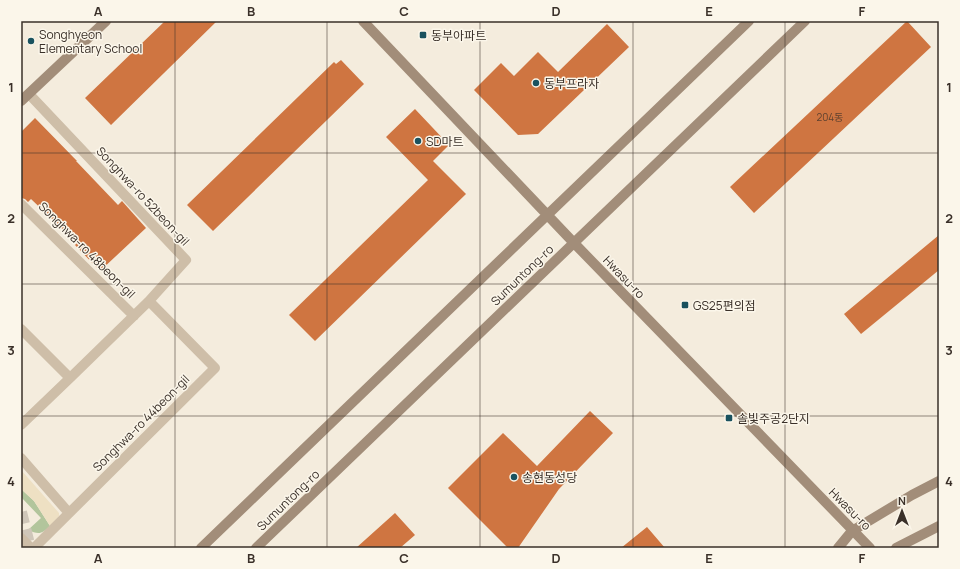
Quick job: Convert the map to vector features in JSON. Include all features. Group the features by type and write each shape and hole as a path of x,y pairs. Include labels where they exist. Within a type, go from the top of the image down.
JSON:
{"street":[{"path":"21,101 106,21"},
{"name":"Hwasu-ro","path":"363,21 547,215 870,548"},
{"path":"201,548 749,21"},
{"name":"Sumuntong-ro","path":"256,548 805,21"},
{"name":"Songhwa-ro 52beon-gil","path":"29,94 186,260 149,301 70,378"},
{"name":"Songhwa-ro 48beon-gil","path":"21,204 134,316"},
{"name":"Songhwa-ro 44beon-gil","path":"69,513 215,368 149,301"},
{"path":"21,328 70,378 21,425"},
{"path":"21,458 69,513 34,548"},
{"path":"838,548 852,531 912,495 939,481"},
{"path":"896,548 939,526"},
{"path":"21,538 31,548"}],"green space":[{"path":"21,489 34,501 50,526 45,531 35,533 28,530 41,518 21,497"}],"shaded area":[{"path":"21,470 59,513 59,516 50,526 34,501 21,489"}],"building":[{"path":"165,21 217,21 111,125 85,98"},
{"path":"907,21 931,47 754,213 730,187"},
{"name":"동부프라자","path":"607,24 629,47 538,134 518,135 474,90 501,63 514,76 538,52 558,72"},
{"path":"341,60 364,84 213,231 187,205 334,62 336,64"},
{"path":"415,109 449,145 433,161 466,194 315,341 289,315 428,180 386,137"},
{"path":"35,118 118,205 122,201 146,228 100,271 75,245 77,243 31,199 28,202 21,198 21,132"},
{"path":"939,235 939,270 861,334 844,314"},
{"name":"송현동성당","path":"590,411 613,433 559,489 518,548 508,548 448,488 503,433 537,466"},
{"path":"395,513 415,535 400,548 356,548"},
{"path":"647,527 665,548 621,548"}],"tunnel":[{"path":"21,512 30,548"}],"place":[{"name":"동부아파트","path":"423,35"},
{"name":"Songhyeon Elementary School","path":"31,41"},
{"name":"동부프라자","path":"536,83"},
{"name":"SD마트","path":"418,141"},
{"name":"GS25편의점","path":"685,305"},
{"name":"솔빛주공2단지","path":"729,418"},
{"name":"송현동성당","path":"514,477"}]}
